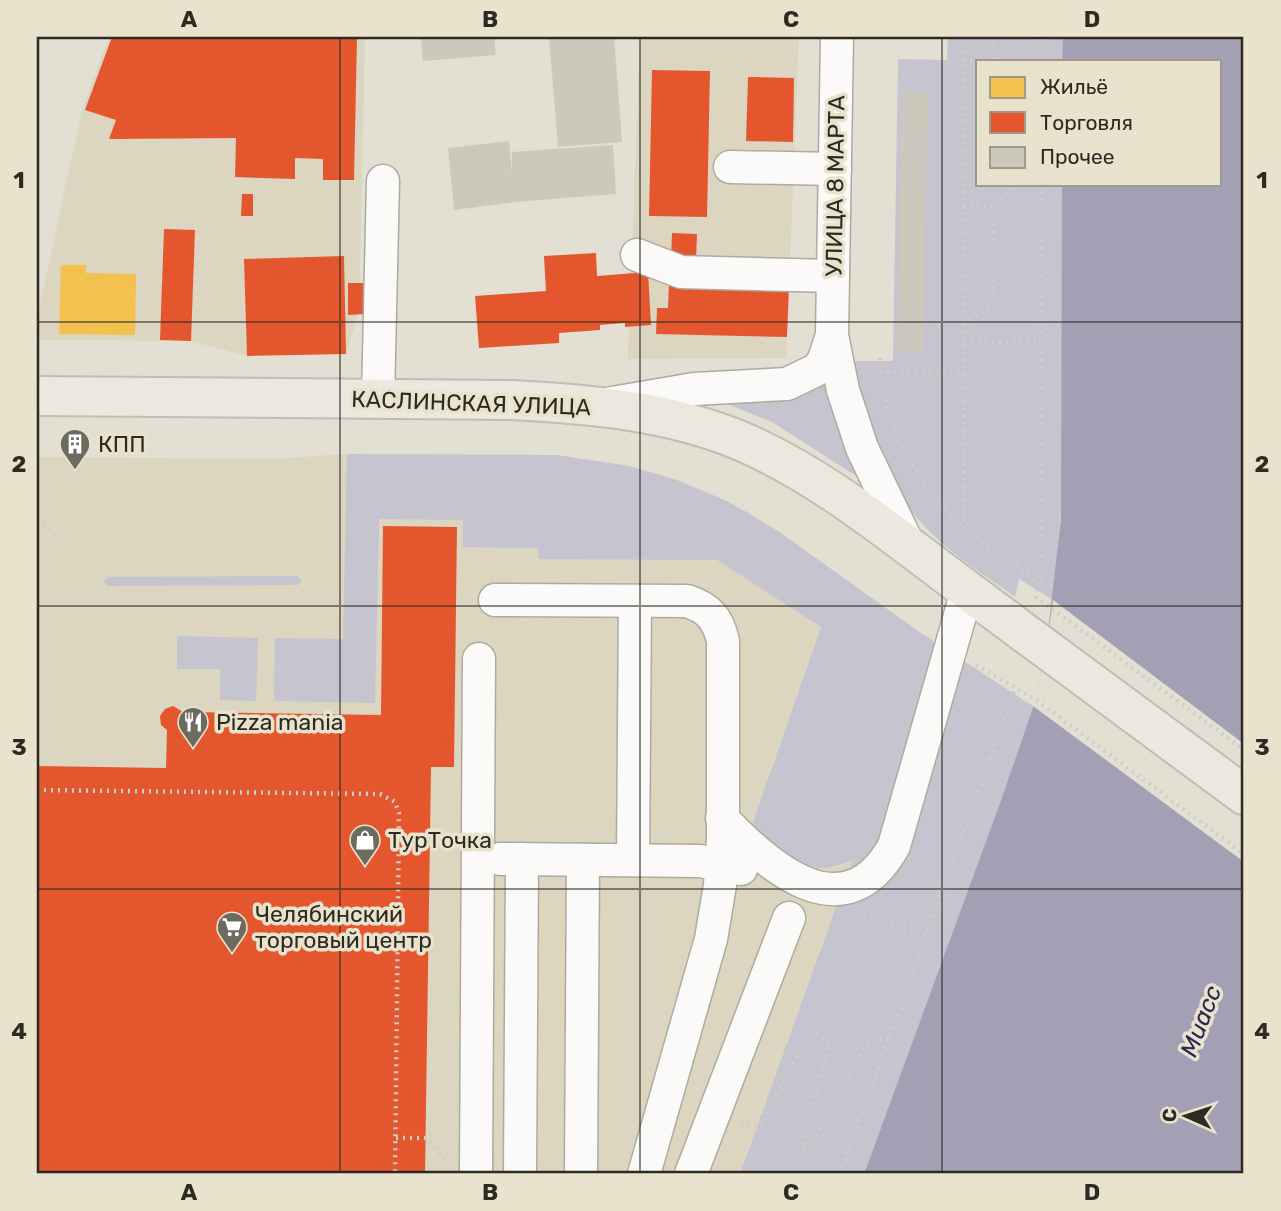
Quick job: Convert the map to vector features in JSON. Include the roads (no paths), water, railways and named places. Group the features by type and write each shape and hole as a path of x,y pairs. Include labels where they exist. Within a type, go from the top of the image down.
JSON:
{"main road":[{"name":"КАСЛИНСКАЯ УЛИЦА","path":"37,396 512,400 595,406 671,420 740,441 796,469 909,548 1244,796"}],"street":[{"name":"УЛИЦА 8 МАРТА","path":"832,335 837,37"},
{"path":"730,167 835,169"},
{"path":"378,399 383,181"},
{"path":"638,255 681,272 833,276"},
{"path":"595,406 694,388 788,384 816,370 822,362 832,335"},
{"path":"832,335 843,390 862,448 909,548"},
{"path":"478,859 700,861 786,875 818,887 843,888 864,882 884,864 894,846 967,591"},
{"path":"495,600 687,601 700,605 712,614 720,626 723,641 721,864 711,939 644,1174"},
{"path":"634,860 635,601"},
{"path":"463,1170 478,859 479,659"},
{"path":"722,818 754,850 786,875"},
{"path":"520,1174 522,859"},
{"path":"581,1174 583,860"},
{"path":"691,1174 789,918"}],"water":[{"name":"Миасс","path":"1063,37 1244,37 1244,1174 864,1174 1000,803 1033,707 1046,649 1061,518 1062,186 1222,186 1222,60 1062,60"}],"place":[{"name":"КПП","path":"75,471"},
{"name":"Pizza mania","path":"193,749"},
{"name":"ТурТочка","path":"365,867"},
{"name":"Челябинский торговый центр","path":"232,954"}]}
